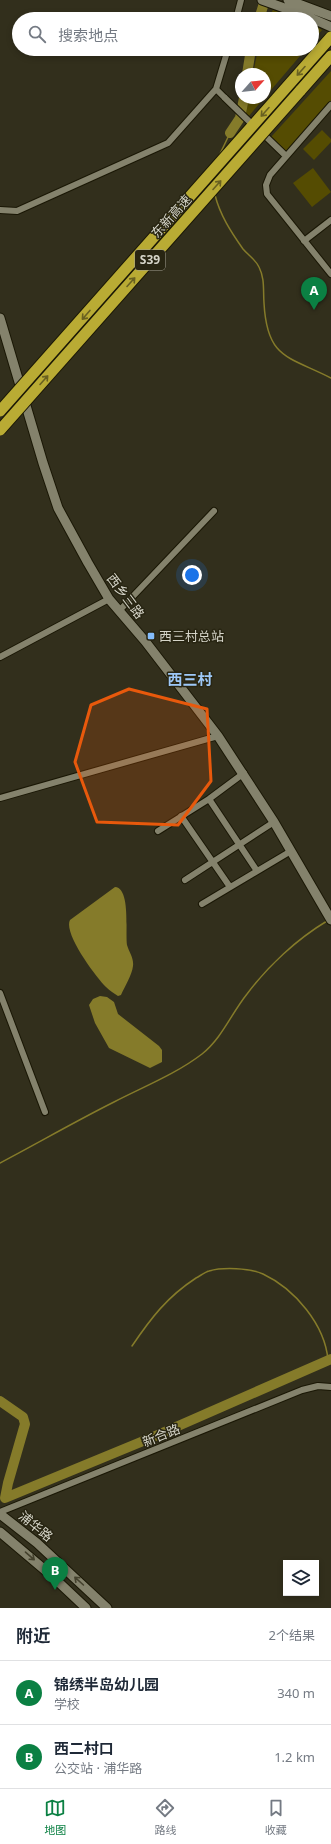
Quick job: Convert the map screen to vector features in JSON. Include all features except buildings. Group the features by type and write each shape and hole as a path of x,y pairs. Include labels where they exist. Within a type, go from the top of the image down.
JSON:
{"highway":[{"name":"东新高速","path":"319,51 331,37"},
{"name":"东新高速","path":"0,411 314,56"},
{"name":"东新高速","path":"0,430 331,56"}],"street":[{"path":"238,12 241,0"},
{"path":"262,0 295,12"},
{"path":"288,0 331,16"},
{"path":"328,26 328,38 331,44"},
{"path":"0,210 17,211 168,142 216,89 226,56"},
{"path":"216,89 286,156"},
{"path":"331,105 270,175 265,189 267,194 331,274"},
{"path":"304,241 331,220"},
{"name":"西乡三路","path":"0,318 43,463 58,508 109,599 145,641 218,736 244,773 323,904 331,920"},
{"path":"119,611 214,511"},
{"path":"0,657 109,599"},
{"path":"0,798 218,736"},
{"path":"158,831 209,799 244,773"},
{"path":"209,799 256,871"},
{"path":"181,816 230,887"},
{"path":"185,880 274,822"},
{"path":"202,904 291,851"},
{"path":"0,993 45,1112"},
{"name":"新合路","path":"0,1513 302,1390 318,1386 331,1387"},
{"name":"浦华路","path":"0,1513 38,1543 107,1608"},
{"name":"浦华路","path":"0,1532 52,1576 86,1608"}],"highlighted area":[{"path":"129,689 207,709 211,781 178,825 97,822 75,762 91,705"}],"shaded area":[{"path":"257,56 300,56 271,90 271,68 254,68"},
{"path":"331,71 331,101 286,152 271,137"},
{"path":"248,104 259,104 249,116 246,114"},
{"path":"322,130 331,139 331,142 314,160 303,149"},
{"path":"313,168 331,192 312,207 293,183"},
{"path":"115,887 120,889 125,903 127,945 133,963 128,980 121,995 118,996 106,987 88,965 71,935 69,926 70,920"},
{"path":"100,996 107,997 114,1002 118,1014 159,1046 162,1050 162,1062 150,1068 109,1048 95,1023 89,1005 93,999"}],"waterway":[{"path":"261,12 265,0"},
{"path":"248,68 250,56"},
{"path":"230,133 240,118 243,104"},
{"path":"218,158 230,133"},
{"path":"215,195 230,230 243,249 256,262 261,271 266,321 275,346 282,353 292,359 331,378"},
{"path":"0,1163 100,1109 170,1074 202,1054 215,1041 241,1002 264,973 294,945 327,921"},
{"path":"132,1346 146,1326 168,1300 196,1278 204,1273 215,1270 251,1270 263,1274 275,1281 297,1299 315,1321 326,1347 328,1360"},
{"path":"0,1401 23,1417 25,1424 5,1498 153,1437 331,1359"}],"place":[{"name":"锦绣半岛幼儿园","path":"314,310"},
{"name":"西三村总站","path":"151,636"},
{"name":"西二村口","path":"55,1590"}],"district":[{"name":"西三村","path":"190,680"}]}
